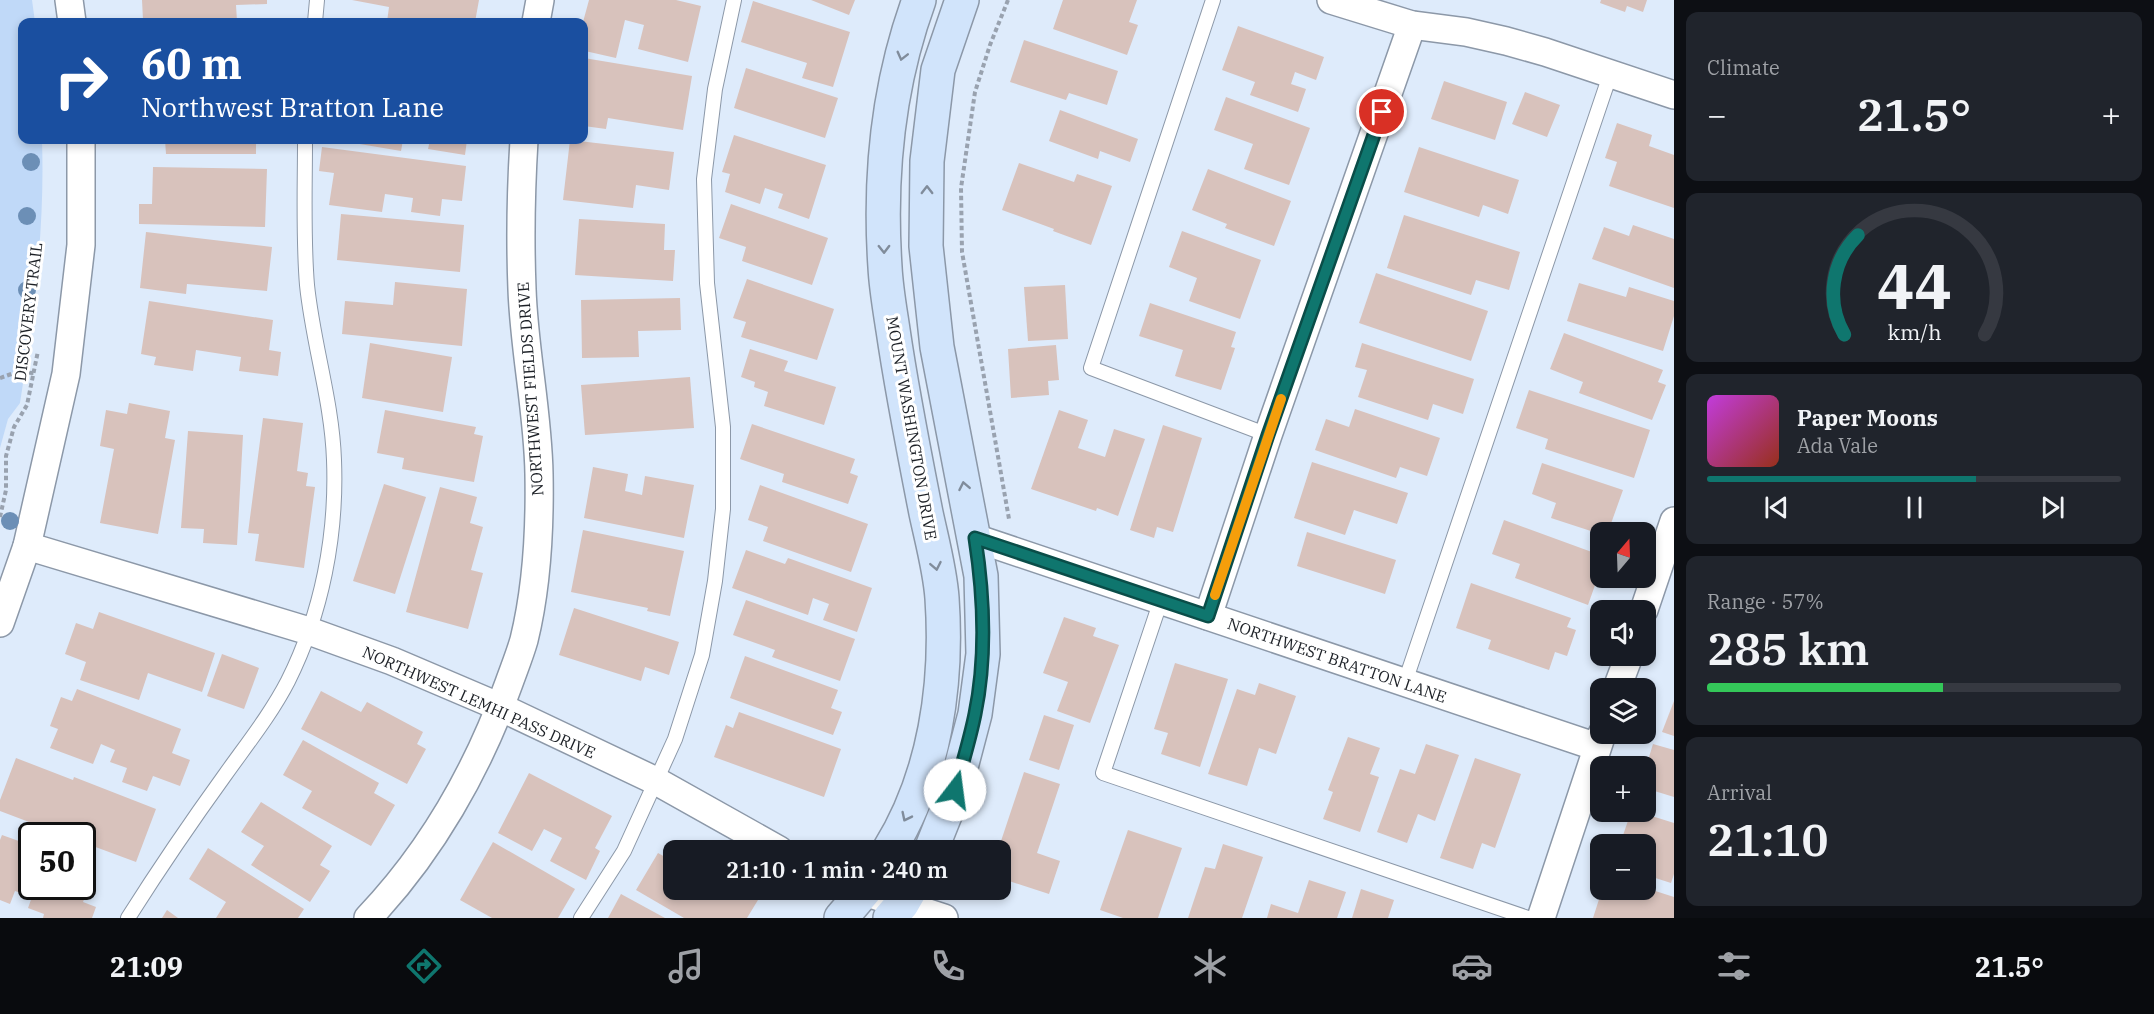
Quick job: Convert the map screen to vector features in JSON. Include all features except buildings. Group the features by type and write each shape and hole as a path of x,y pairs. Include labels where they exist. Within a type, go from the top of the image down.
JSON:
{"main road":[{"name":"MOUNT WASHINGTON DRIVE","path":"894,840 917,795 936,729 944,664 942,595 902,388 885,269 883,183 892,94 910,24 919,0"},
{"path":"935,840 955,790 977,702 983,654 981,576 937,347 926,246 927,161 938,70 962,0"},
{"path":"841,918 854,900"}],"street":[{"path":"69,0 71,18"},
{"path":"537,18 540,0"},
{"path":"1331,0 1412,25 1466,32 1506,41 1674,95"},
{"path":"1208,616 1268,435 1412,25"},
{"path":"0,623 27,546 66,374 81,244 81,144"},
{"name":"NORTHWEST FIELDS DRIVE","path":"368,918 428,844 469,775 500,707 524,640 536,564 539,473 522,290 521,192 524,144"},
{"path":"1647,600 1674,521"},
{"name":"NORTHWEST BRATTON LANE","path":"975,538 1405,682 1590,737"},
{"name":"NORTHWEST LEMHI PASS DRIVE","path":"27,546 309,631 392,661 500,707 656,781 761,840"},
{"path":"1541,918 1598,744"},
{"path":"901,904 944,918"}],"lane":[{"path":"315,18 317,0"},
{"path":"581,918 624,851 675,739 702,655 715,581 723,509 723,427 707,283 704,179 715,90 734,0"},
{"path":"1213,0 1091,368 1268,435"},
{"path":"1405,682 1610,75"},
{"path":"128,918 169,854 270,712 288,681 309,631 323,582 332,534 334,460 326,390 308,286 305,144"},
{"path":"1161,600 1103,773 1528,918"}],"path":[{"path":"1008,0 975,92 960,188 962,252 1010,528"},
{"name":"DISCOVERY TRAIL","path":"0,517 6,490 4,471 6,456 14,427 27,405 39,345"},
{"path":"0,378 17,372 66,374"}],"shaded area":[{"path":"0,0 32,0 34,18 18,18 18,144 42,144 40,239 30,337 20,403 8,419 0,448"}],"slow traffic":[{"path":"1215,595 1281,399"}],"route":[{"path":"955,790 975,714 983,654 981,576 975,538 1208,616 1268,435 1382,112"}]}
